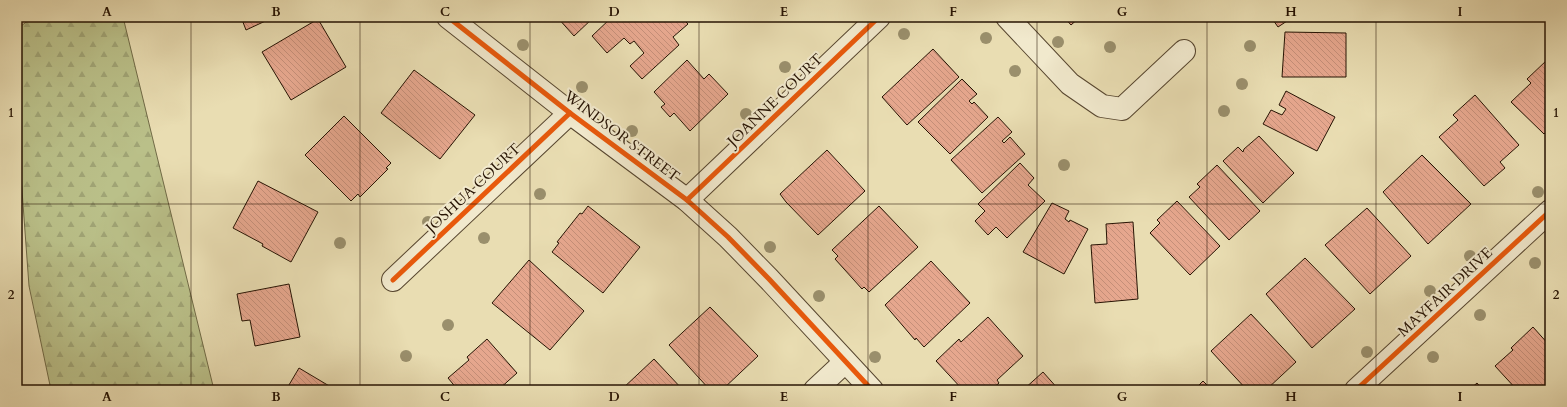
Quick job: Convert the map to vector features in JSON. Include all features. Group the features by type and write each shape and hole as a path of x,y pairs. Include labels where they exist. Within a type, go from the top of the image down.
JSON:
{"street":[{"name":"WINDSOR STREET","path":"448,17 570,113 687,200 738,247 872,390"},
{"name":"JOANNE COURT","path":"687,200 879,17"},
{"path":"1007,17 1070,84 1102,106 1122,109 1184,51"},
{"name":"JOSHUA COURT","path":"393,280 570,113"},
{"name":"MAYFAIR DRIVE","path":"1356,390 1550,211"},
{"path":"815,390 846,362"}],"green space":[{"path":"33,17 123,17 214,390 51,390 29,286 17,122 17,29"}],"building":[{"path":"241,17 274,17 246,30"},
{"path":"557,17 594,17 574,36"},
{"path":"612,17 681,17 688,24 673,37 679,45 642,79 630,66 644,53 634,41 630,44 624,38 607,53 592,36"},
{"path":"1064,17 1080,17 1071,25"},
{"path":"1271,17 1293,17 1278,27"},
{"path":"318,19 346,67 291,100 262,52"},
{"path":"1285,32 1346,33 1346,77 1282,77"},
{"path":"933,49 959,77 907,125 882,97"},
{"path":"687,60 704,79 709,74 728,94 690,131 674,113 670,117 661,107 665,104 654,92"},
{"path":"1547,60 1550,64 1550,128 1544,134 1511,102 1531,83 1527,79"},
{"path":"414,70 475,115 440,159 381,113"},
{"path":"962,79 977,94 969,101 972,104 974,102 988,117 950,154 918,122"},
{"path":"1286,91 1335,117 1317,151 1263,124 1271,110 1282,115 1286,109 1279,105"},
{"path":"1475,95 1519,145 1500,162 1505,168 1484,186 1439,137 1458,120 1453,115"},
{"path":"344,116 391,163 386,168 388,169 360,197 358,194 351,201 305,155"},
{"path":"998,117 1012,132 1002,141 1004,143 1010,137 1025,154 982,193 951,160"},
{"path":"1259,136 1294,173 1263,203 1223,161 1238,147 1243,152 1244,149"},
{"path":"827,150 865,191 818,235 780,194"},
{"path":"1422,155 1471,204 1428,244 1383,192"},
{"path":"1020,163 1034,178 1028,185 1045,201 1007,238 996,227 988,235 975,221 985,211 978,204"},
{"path":"1217,165 1260,211 1229,240 1189,197 1200,187 1197,184"},
{"path":"258,181 318,212 291,262 262,246 263,244 233,228"},
{"path":"1177,201 1220,246 1190,275 1150,233 1160,223 1157,220"},
{"path":"1052,203 1069,211 1065,219 1069,222 1070,220 1088,229 1064,274 1023,252"},
{"path":"588,206 640,247 603,293 552,252 559,243 557,242 580,213 582,214"},
{"path":"879,206 918,247 869,292 864,287 862,289 835,259 838,256 832,250"},
{"path":"1367,208 1411,256 1370,294 1325,245"},
{"path":"1133,222 1138,299 1095,303 1091,245 1107,244 1106,224"},
{"path":"1305,258 1355,309 1312,348 1266,294"},
{"path":"529,260 584,311 550,350 492,303"},
{"path":"931,261 970,303 924,347 916,338 915,340 885,305"},
{"path":"289,284 300,337 255,346 250,320 242,321 237,294"},
{"path":"710,307 758,356 722,390 710,390 669,345"},
{"path":"1251,314 1296,362 1266,390 1247,390 1211,351"},
{"path":"988,317 1023,356 997,380 999,383 991,390 963,390 936,361 959,339 961,342"},
{"path":"1533,327 1550,346 1550,378 1547,381 1550,385 1544,390 1517,390 1495,366 1513,350 1511,348"},
{"path":"487,339 517,373 498,390 458,390 448,378 469,360 467,357"},
{"path":"654,359 683,390 621,390"},
{"path":"299,368 336,390 286,390"},
{"path":"1043,372 1059,390 1023,390"},
{"path":"1203,381 1212,390 1194,390"},
{"path":"1477,383 1483,390 1469,390"}],"cycle path":[{"path":"448,17 570,113 687,200 728,237 769,279 872,390"},
{"path":"687,200 879,17"},
{"path":"393,280 570,113"},
{"path":"1356,390 1550,211"}]}
